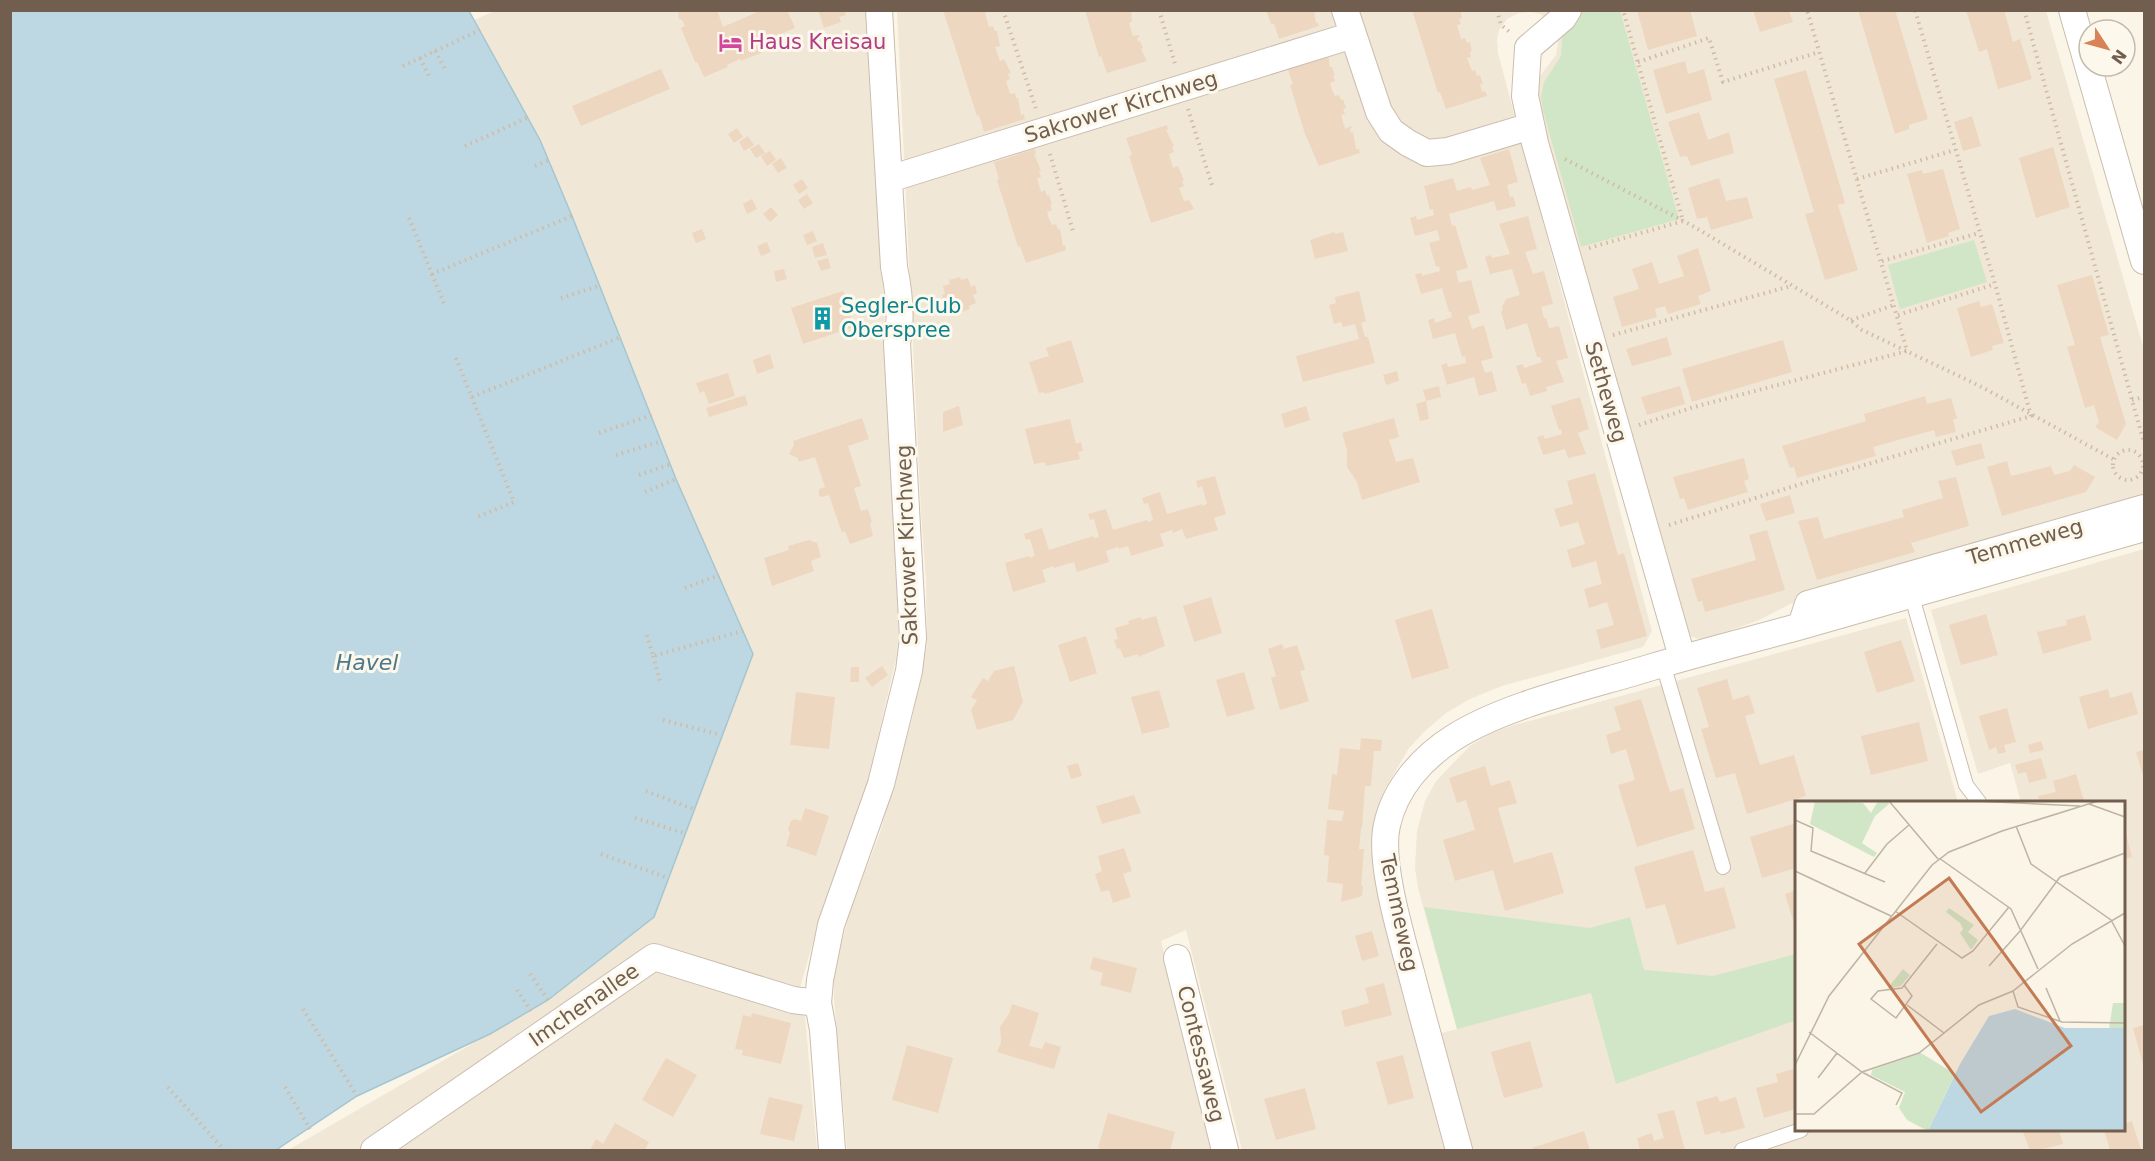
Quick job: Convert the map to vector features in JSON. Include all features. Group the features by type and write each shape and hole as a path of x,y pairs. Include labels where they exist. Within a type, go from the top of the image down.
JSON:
{"street":[{"name":"Sakrower Kirchweg","path":"832,1150 823,1030 818,1003 831,925 881,784 909,671 913,638 897,342 899,332 898,286 894,267 879,10"},
{"path":"1345,10 1378,111 1391,131 1408,143 1427,153 1533,135"},
{"name":"Setheweg","path":"1568,10 1563,18 1528,48 1525,96 1533,135 1647,532 1672,661"},
{"path":"2072,10 2145,261"},
{"name":"Sakrower Kirchweg","path":"889,179 1353,35"},
{"name":"Temmeweg","path":"1459,1150 1397,920 1388,873 1385,841 1387,824 1396,799 1408,778 1431,754 1454,738 1488,720 1530,704 1672,661 1801,626 1909,585 2145,508"},
{"name":"Temmeweg","path":"1909,585 2145,528"},
{"name":"Imchenallee","path":"374,1150 654,957 793,1000 818,1003"},
{"name":"Contessaweg","path":"1177,958 1225,1150"}],"lane":[{"path":"1909,585 1966,784 1978,801"},
{"path":"1672,661 1723,867"},
{"path":"1742,1150 1798,1131"}],"path":[{"path":"1003,10 1073,231"},
{"path":"1159,10 1212,185"},
{"path":"1623,10 1683,221"},
{"path":"1807,10 1907,351"},
{"path":"1915,10 2031,416"},
{"path":"2024,10 2145,442"},
{"path":"403,66 480,30"},
{"path":"1638,62 1709,38 1723,82 1819,52"},
{"path":"435,51 445,69"},
{"path":"420,58 429,76"},
{"path":"465,146 529,117"},
{"path":"1533,135 1792,285 1850,320 1862,330 1978,385 2113,459"},
{"path":"1857,179 1955,150"},
{"path":"535,166 549,160"},
{"path":"432,274 572,216"},
{"path":"409,218 445,306"},
{"path":"1567,255 1683,221"},
{"path":"1882,261 1979,232"},
{"path":"1898,315 1995,284"},
{"path":"1592,341 1792,285"},
{"path":"561,298 599,286"},
{"path":"1850,320 1894,305"},
{"path":"472,397 621,337"},
{"path":"1618,432 1694,408 1907,351"},
{"path":"456,358 514,502 475,518"},
{"path":"2132,400 2145,397"},
{"path":"599,433 652,415"},
{"path":"1647,532 1752,498 2031,416"},
{"path":"616,455 662,441"},
{"path":"2125,450 2138,453 2144,458 2140,474 2130,480 2119,478 2112,468 2113,459 2125,450"},
{"path":"639,475 671,464"},
{"path":"645,492 676,479"},
{"path":"685,588 719,575"},
{"path":"653,656 743,631"},
{"path":"647,635 661,685"},
{"path":"663,720 721,735"},
{"path":"646,791 693,809"},
{"path":"635,818 684,833"},
{"path":"602,854 668,878"},
{"path":"530,974 548,1000"},
{"path":"517,990 531,1011"},
{"path":"303,1009 357,1096"},
{"path":"168,1087 224,1150"},
{"path":"285,1087 310,1129"}],"shaded area":[{"path":"497,10 868,11 875,106 899,634 896,659 865,793 825,901 798,994 805,1017 817,1150 288,1150 548,1000 654,917 753,654 676,479 540,140 474,20"},
{"path":"897,11 2046,11 2144,350 2144,503 1790,604 1759,620 1712,637 1699,639 1690,636 1534,105 1540,76 1556,55 1558,43 1556,31 1550,21 1540,14 1519,13 1507,19 1499,30 1498,53 1652,631 1643,647 1502,686 1470,699 1446,713 1409,748 1385,789 1377,819 1374,849 1377,892 1447,1150 1242,1150 1186,930 1161,941 1213,1150 847,1150 834,999 834,968 851,909 880,833 912,719 927,644 926,580"},
{"path":"2144,549 2144,1150 1470,1150 1438,1034 1457,1029 1418,888 1415,868 1417,831 1425,801 1436,781 1470,746 1490,734 1511,726 1906,618 1958,801 1795,801 1795,1131 2125,1131 2125,801 2021,801 2010,763 1978,774 1931,610"}],"green space":[{"path":"1578,11 1620,11 1679,219 1581,247 1541,97 1544,82 1561,56 1562,38"},
{"path":"1974,240 1987,282 1900,309 1888,265"},
{"path":"1424,907 1590,928 1630,917 1644,970 1713,976 1795,954 1795,1020 1616,1084 1591,993 1457,1029"}],"water":[{"name":"Havel","path":"10,11 469,11 540,140 676,479 753,654 654,917 548,1000 490,1034 357,1096 276,1150 11,1150"}],"building":[{"name":"Haus Kreisau","path":"678,10 717,10 723,27 762,10 787,10 795,28 773,37 777,46 741,61 740,59 704,77 681,28 685,26 679,19"},
{"path":"818,10 844,10 846,15 839,17 841,22 824,28"},
{"path":"943,10 992,10 985,13 989,27 993,26 997,31 1000,46 995,47 1000,61 1004,59 1011,73 1008,74 1010,79 1006,81 1010,94 1015,93 1018,98 1021,115 1024,114 1025,119 984,132"},
{"path":"1085,10 1131,10 1132,22 1129,23 1131,30 1133,36 1139,35 1138,42 1140,41 1147,61 1107,73 1101,56 1099,57"},
{"path":"1266,10 1314,10 1316,23 1319,26 1279,39"},
{"path":"1412,10 1460,10 1461,24 1457,25 1461,39 1465,38 1467,43 1470,42 1471,57 1467,58 1472,71 1475,70 1477,76 1480,75 1483,84 1480,84 1482,92 1485,91 1487,96 1446,109 1440,92 1438,93"},
{"path":"1637,10 1690,10 1697,36 1648,50"},
{"path":"1753,10 1789,10 1793,22 1760,32"},
{"path":"1858,10 1895,10 1928,119 1909,125 1909,129 1895,134"},
{"path":"1966,10 2004,10 2013,42 2020,39 2032,79 1998,89 1987,49 1979,52"},
{"path":"1328,54 1330,67 1335,75 1333,76 1335,81 1330,83 1332,90 1335,96 1339,95 1341,100 1343,99 1346,108 1343,109 1345,114 1341,115 1345,129 1351,126 1356,149 1359,149 1360,153 1319,166 1305,134 1287,67"},
{"path":"1685,61 1688,74 1704,69 1712,100 1666,114 1653,70"},
{"path":"661,69 670,89 581,126 572,106"},
{"path":"1806,70 1845,203 1838,205 1858,270 1825,280 1805,214 1814,212 1774,79"},
{"path":"1699,112 1708,140 1729,132 1734,153 1691,166 1687,156 1680,157 1668,122"},
{"path":"1972,116 1981,146 1963,151 1954,122"},
{"path":"1167,125 1168,130 1166,130 1174,146 1172,147 1174,152 1169,154 1173,168 1178,166 1184,180 1182,181 1184,186 1179,188 1184,201 1189,200 1194,209 1151,223 1129,156 1132,155 1126,138"},
{"path":"737,128 743,137 734,143 728,134"},
{"path":"748,136 754,145 744,151 739,142"},
{"path":"759,144 765,153 756,158 750,149"},
{"path":"2053,147 2070,207 2036,218 2019,158"},
{"path":"1035,149 1036,154 1034,154 1041,171 1039,171 1041,177 1037,178 1041,192 1045,190 1052,204 1050,205 1052,210 1047,212 1049,219 1052,225 1056,224 1060,229 1066,250 1026,263 1020,246 1018,247 997,180 999,179 994,162"},
{"path":"1509,149 1518,182 1507,185 1510,197 1513,196 1516,206 1497,211 1494,201 1449,214 1452,226 1455,225 1468,268 1456,271 1459,283 1471,280 1480,313 1468,316 1472,329 1484,325 1493,358 1481,361 1485,373 1492,371 1497,391 1479,396 1474,377 1447,385 1441,365 1447,363 1448,367 1466,363 1465,356 1462,357 1455,333 1433,339 1428,320 1434,318 1435,323 1452,317 1451,312 1449,312 1442,288 1421,294 1415,274 1422,273 1422,276 1440,271 1439,266 1436,267 1429,243 1440,240 1437,230 1415,236 1410,218 1416,216 1417,220 1434,215 1433,209 1430,210 1424,186 1453,178 1457,191 1490,185 1480,158"},
{"path":"770,151 776,160 767,166 761,156"},
{"path":"781,158 787,168 778,173 772,164"},
{"path":"1943,169 1960,229 1948,233 1949,236 1927,243 1907,174 1922,170 1923,174"},
{"path":"1719,178 1726,201 1747,197 1753,218 1711,230 1707,217 1697,219 1688,188"},
{"path":"802,179 808,188 799,194 793,185"},
{"path":"807,194 813,203 804,209 798,200"},
{"path":"752,199 757,209 747,214 743,204"},
{"path":"771,207 778,215 770,222 763,214"},
{"path":"1528,216 1537,249 1525,252 1533,274 1544,271 1553,304 1541,307 1544,318 1549,328 1559,326 1568,358 1556,361 1564,382 1546,387 1547,391 1530,396 1526,383 1522,384 1516,366 1523,364 1524,368 1542,362 1540,357 1537,357 1527,323 1506,330 1501,311 1503,311 1502,307 1506,299 1520,295 1512,269 1490,274 1485,257 1491,255 1492,258 1510,254 1499,224"},
{"path":"702,229 706,239 696,243 692,233"},
{"path":"813,231 817,241 807,245 803,235"},
{"path":"1334,232 1335,234 1343,232 1348,251 1315,259 1310,240"},
{"path":"767,242 771,252 761,256 757,246"},
{"path":"823,243 827,255 815,258 812,247"},
{"path":"1698,248 1711,291 1698,296 1701,304 1668,314 1665,306 1655,309 1657,317 1622,327 1613,297 1639,289 1632,269 1652,262 1659,284 1684,276 1677,256"},
{"path":"828,258 831,268 821,271 817,261"},
{"path":"784,269 787,279 776,282 774,271"},
{"path":"2092,275 2109,335 2100,337 2126,424 2117,440 2095,427 2099,422 2094,405 2085,408 2067,347 2075,345 2057,285"},
{"path":"960,277 961,280 968,278 971,287 975,285 977,293 973,295 976,303 969,306 970,309 959,313 958,309 951,311 949,304 945,305 942,295 945,294 943,286 950,284 949,280"},
{"name":"Segler-Club Oberspree","path":"843,291 854,327 803,344 791,308"},
{"path":"1359,291 1366,321 1361,323 1365,337 1368,337 1375,363 1303,382 1296,356 1359,339 1355,324 1343,327 1341,322 1334,324 1329,305 1336,303 1335,297"},
{"path":"1979,301 1981,307 1992,304 2004,343 1992,346 1993,350 1971,357 1957,308"},
{"path":"1667,337 1672,355 1632,366 1626,349"},
{"path":"1071,340 1084,382 1045,394 1044,392 1039,393 1029,362 1049,356 1046,348"},
{"path":"1783,340 1792,372 1692,402 1682,369"},
{"path":"770,354 774,368 757,374 753,360"},
{"path":"1397,371 1399,381 1386,385 1383,375"},
{"path":"728,373 735,396 709,404 704,391 700,393 696,383"},
{"path":"1439,386 1441,397 1426,401 1423,390"},
{"path":"1680,386 1685,404 1647,415 1641,397"},
{"path":"745,395 748,405 709,417 706,408"},
{"path":"1925,396 1927,404 1951,398 1957,418 1953,420 1956,432 1936,437 1934,430 1873,447 1876,456 1797,478 1794,467 1790,468 1782,446 1866,421 1864,414"},
{"path":"1580,397 1589,429 1578,433 1586,454 1568,458 1565,449 1543,455 1537,437 1543,435 1545,439 1562,434 1551,406"},
{"path":"1426,401 1429,419 1420,421 1416,404"},
{"path":"959,406 963,425 943,432 943,412"},
{"path":"1306,406 1310,420 1285,428 1281,414"},
{"path":"862,418 869,439 848,446 861,486 854,488 861,511 868,509 873,536 850,544 845,531 842,533 829,495 819,496 819,489 825,487 815,457 799,462 798,458 789,454 794,445 793,441"},
{"path":"1394,418 1399,437 1389,440 1396,462 1413,458 1420,482 1362,500 1357,482 1347,467 1347,450 1342,433"},
{"path":"1070,419 1076,444 1081,442 1083,451 1078,452 1080,459 1046,466 1045,462 1034,464 1025,429"},
{"path":"1981,443 1985,458 1956,466 1951,451"},
{"path":"1744,458 1749,479 1744,481 1748,492 1688,510 1684,498 1680,499 1673,477"},
{"path":"2007,461 2011,476 2051,466 2054,475 2070,471 2074,465 2095,477 2086,492 2002,516 1987,467"},
{"path":"1595,473 1618,555 1624,553 1647,636 1601,649 1596,630 1614,625 1607,602 1589,608 1584,589 1602,584 1596,561 1572,568 1567,550 1585,544 1578,522 1560,527 1554,509 1573,504 1567,481"},
{"path":"1215,476 1226,514 1214,518 1218,530 1186,539 1182,529 1173,533 1172,530 1160,534 1164,546 1131,556 1128,546 1119,549 1118,547 1106,551 1109,562 1077,572 1074,562 1054,568 1054,566 1042,570 1046,582 1013,592 1005,563 1035,556 1030,539 1026,540 1024,534 1042,528 1049,550 1093,536 1094,538 1099,537 1094,519 1090,520 1088,514 1106,509 1113,530 1147,520 1148,522 1153,520 1148,503 1144,504 1142,498 1160,492 1167,514 1202,504 1202,506 1207,504 1202,486 1198,488 1196,481"},
{"path":"1956,477 1969,526 1911,543 1915,552 1817,580 1798,521 1818,517 1824,539 1904,517 1902,510 1943,498 1938,481"},
{"path":"1790,495 1795,513 1766,521 1760,504"},
{"path":"1767,530 1785,590 1705,612 1702,601 1698,602 1691,579 1756,560 1749,535"},
{"path":"809,540 817,543 821,557 811,561 814,571 772,586 764,558 789,550 788,546"},
{"path":"1211,597 1222,633 1194,642 1183,606"},
{"path":"1432,609 1449,668 1412,679 1395,620"},
{"path":"1986,614 1998,655 1961,665 1949,625"},
{"path":"2085,615 2092,640 2043,654 2037,632 2067,625 2066,620"},
{"path":"1156,616 1165,646 1138,657 1138,654 1124,658 1114,640 1118,639 1115,628 1129,624 1128,621 1140,617 1142,620"},
{"path":"1086,636 1097,673 1070,682 1058,645"},
{"path":"1901,640 1915,681 1877,693 1864,652"},
{"path":"1282,644 1284,649 1297,645 1305,670 1300,671 1309,701 1280,710 1271,678 1276,676 1268,649"},
{"path":"882,666 888,675 872,687 865,678"},
{"path":"1014,666 1023,702 1013,720 977,730 971,710 977,700 971,697 983,678 988,681 994,671"},
{"path":"851,667 859,667 859,682 850,682"},
{"path":"1244,672 1255,709 1227,717 1216,680"},
{"path":"1727,679 1733,700 1749,695 1755,713 1745,716 1760,765 1794,755 1806,796 1747,814 1735,773 1716,778 1701,729 1709,727 1697,688"},
{"path":"2108,689 2110,698 2132,692 2138,714 2088,729 2079,697"},
{"path":"1159,690 1170,727 1142,734 1131,697"},
{"path":"796,692 835,697 829,749 790,745"},
{"path":"1641,699 1670,792 1683,788 1695,829 1637,847 1618,785 1635,780 1626,749 1611,754 1606,735 1621,730 1614,707"},
{"path":"2007,708 2016,742 2004,745 2006,752 1998,754 1996,747 1989,750 1979,716"},
{"path":"1919,722 1928,761 1871,775 1861,736"},
{"path":"1361,738 1382,740 1381,751 1374,751 1371,786 1365,786 1359,849 1364,849 1362,896 1341,902 1343,884 1327,882 1329,856 1324,855 1327,820 1342,821 1344,811 1328,809 1332,774 1337,775 1340,748 1360,750"},
{"path":"2041,741 2044,750 2030,753 2028,745"},
{"path":"2144,750 2144,779 2136,752"},
{"path":"2041,758 2047,778 2029,783 2026,772 2018,774 2015,765"},
{"path":"1078,763 1082,776 1071,779 1067,766"},
{"path":"1485,766 1491,786 1510,780 1517,803 1498,808 1514,863 1552,852 1564,893 1505,911 1493,870 1455,881 1443,840 1475,830 1466,800 1457,803 1449,778"},
{"path":"2076,774 2084,801 2040,801 2038,796 2056,792 2053,781"},
{"path":"1134,795 1141,813 1102,824 1096,806"},
{"path":"805,808 829,816 816,856 786,846 791,821 795,819 801,821"},
{"path":"1795,823 1795,868 1762,878 1750,837"},
{"path":"2125,834 2126,834 2132,857 2125,859"},
{"path":"1124,848 1132,871 1123,874 1131,897 1113,903 1109,890 1101,892 1095,874 1102,871 1098,856"},
{"path":"1693,850 1705,892 1724,887 1736,928 1677,945 1665,904 1646,909 1634,867"},
{"path":"1795,890 1795,927 1785,894"},
{"path":"1372,931 1379,956 1362,961 1355,936"},
{"path":"1093,957 1137,968 1131,993 1100,985 1103,973 1090,969"},
{"path":"1384,983 1392,1015 1345,1027 1341,1011 1369,1003 1365,988"},
{"path":"1012,1004 1039,1013 1029,1046 1042,1049 1045,1042 1061,1047 1054,1069 997,1052 1001,1042 1000,1027 1009,1014"},
{"path":"752,1013 791,1023 781,1064 742,1055 743,1050 735,1049 743,1015 751,1017"},
{"path":"2144,1025 2144,1068 2133,1028"},
{"path":"1530,1041 1543,1087 1504,1098 1491,1052"},
{"path":"907,1045 953,1058 938,1113 892,1100"},
{"path":"1403,1055 1414,1098 1388,1105 1376,1062"},
{"path":"666,1058 697,1075 673,1117 642,1100"},
{"path":"1793,1069 1795,1109 1764,1118 1756,1088 1778,1082 1776,1074"},
{"path":"1305,1088 1316,1129 1276,1140 1264,1099"},
{"path":"1717,1096 1720,1102 1736,1097 1745,1128 1705,1135 1696,1102"},
{"path":"769,1097 803,1105 794,1141 760,1134"},
{"path":"1674,1110 1685,1150 1640,1150 1637,1138 1652,1133 1654,1141 1664,1138 1657,1114"},
{"path":"1108,1113 1175,1132 1170,1150 1105,1150 1098,1148"},
{"path":"2132,1121 2141,1150 2110,1150 2104,1131 2125,1131 2125,1124"},
{"path":"615,1123 649,1142 645,1150 590,1150 596,1139 603,1144"},
{"path":"1584,1131 1590,1150 1533,1150 1532,1148"},
{"path":"2022,1131 2059,1131 2063,1144 2030,1150"}],"place":[{"name":"Haus Kreisau","path":"731,42"},
{"name":"Segler-Club Oberspree","path":"823,318"}]}
